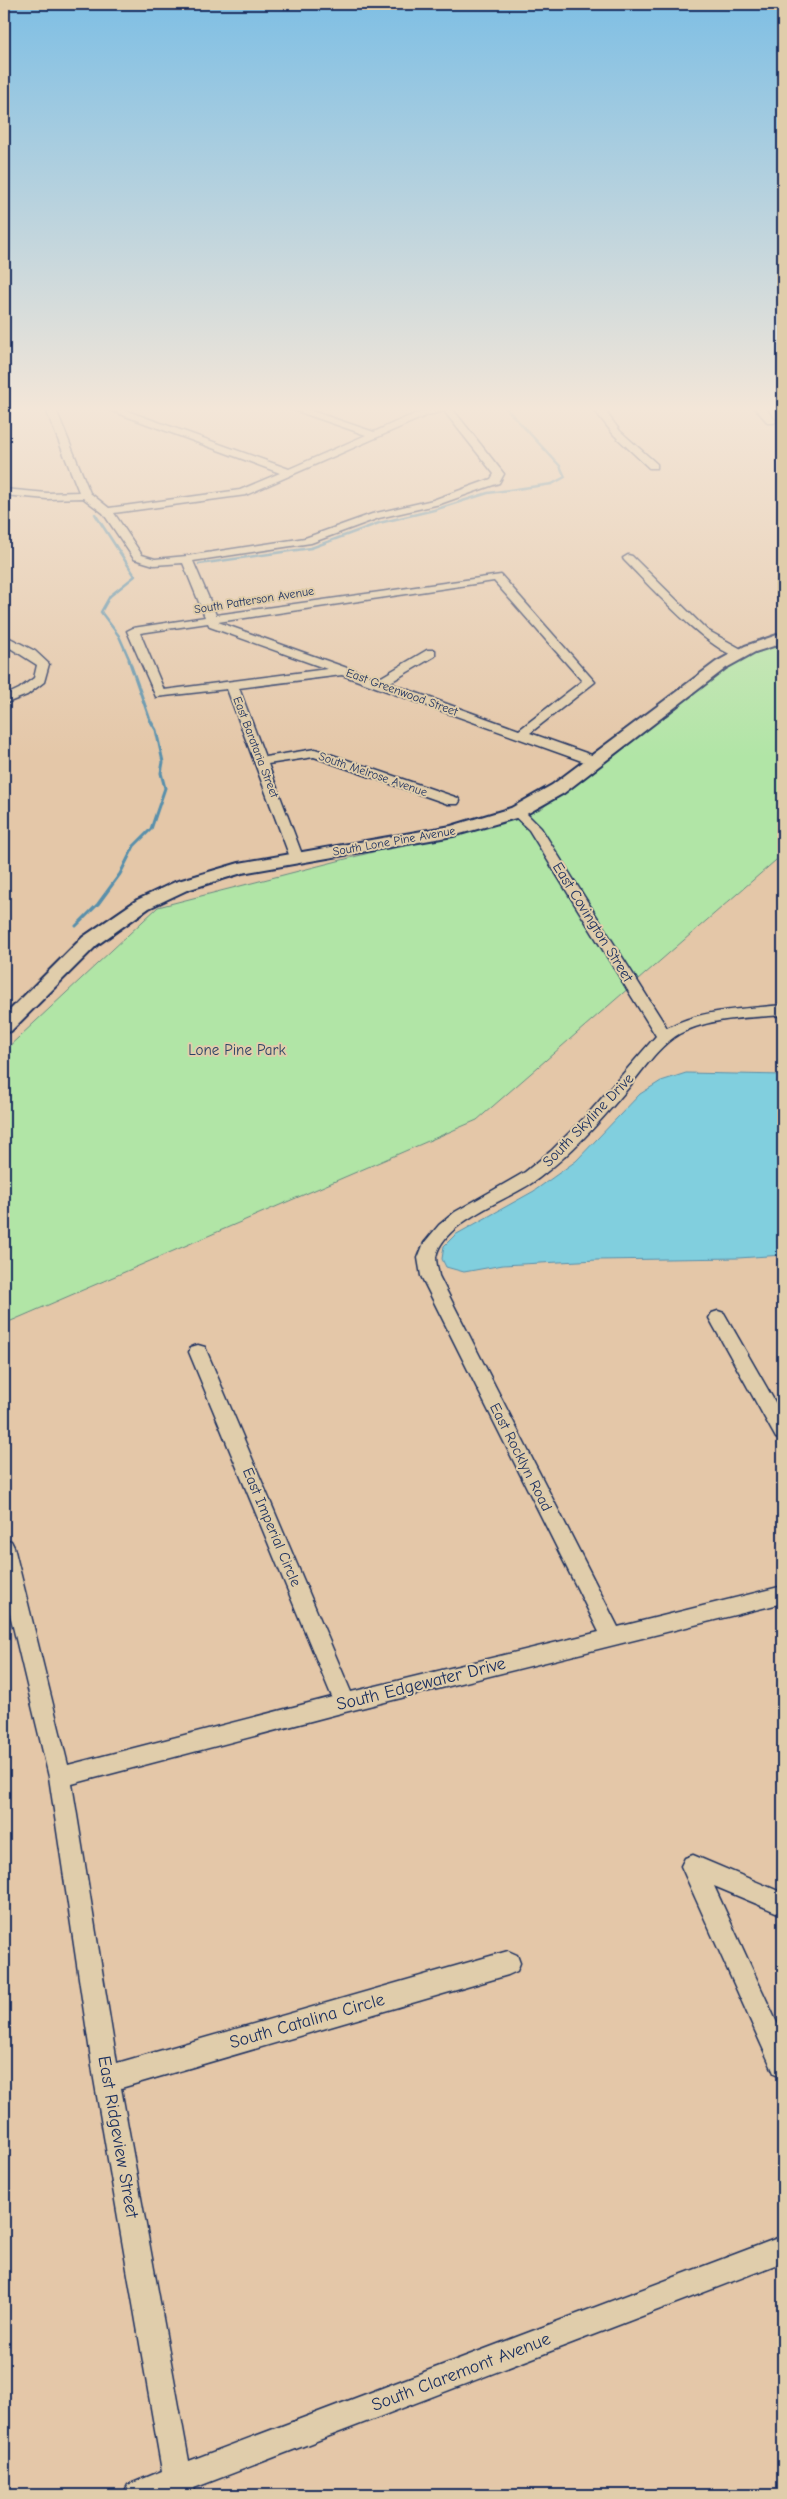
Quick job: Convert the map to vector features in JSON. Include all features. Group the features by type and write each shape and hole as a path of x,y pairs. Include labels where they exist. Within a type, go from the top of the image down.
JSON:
{"main road":[{"name":"South Lone Pine Avenue","path":"4,1027 84,946 143,904 209,876 296,857 453,831 517,812 558,790 712,671 741,654 783,638"}],"street":[{"path":"115,524 138,557 154,562 187,559 320,538 357,524"},
{"path":"628,558 703,632 741,654"},
{"path":"187,559 211,621"},
{"name":"South Patterson Avenue","path":"133,631 211,621 497,577 589,682 522,734"},
{"name":"East Greenwood Street","path":"211,621 214,625 595,761"},
{"name":"East Barataria Street","path":"133,631 160,694 232,686 262,761 296,857"},
{"path":"4,639 31,654 43,664 40,679 23,692 4,700"},
{"path":"379,684 431,653"},
{"path":"232,686 344,671"},
{"name":"South Melrose Avenue","path":"262,761 315,753 453,801"},
{"name":"East Covington Street","path":"517,812 534,828 664,1037"},
{"name":"South Skyline Drive","path":"430,1276 427,1257 431,1244 441,1231 458,1218 511,1189 552,1159 604,1107 664,1037 683,1026 702,1021 783,1010"},
{"name":"East Rocklyn Road","path":"430,1276 612,1637"},
{"path":"718,1318 783,1433"},
{"name":"East Imperial Circle","path":"198,1352 345,1703"},
{"name":"East Ridgeview Street","path":"4,1547 60,1777 107,2079 179,2488"},
{"name":"South Edgewater Drive","path":"60,1777 345,1703 783,1595"},
{"path":"783,1904 693,1866 783,2064"},
{"name":"South Catalina Circle","path":"107,2079 508,1963"},
{"name":"South Claremont Avenue","path":"138,2495 179,2488 783,2249"}],"green space":[{"name":"Lone Pine Park","path":"783,642 783,854 477,1120 4,1324 4,1051 158,907 541,809 713,674 741,658"}],"water":[{"path":"686,1073 783,1075 783,1255 738,1258 597,1260 503,1265 464,1272 446,1267 442,1259 444,1246 455,1235 534,1191 576,1161 640,1094 661,1081"}],"waterway":[{"path":"101,524 135,576 110,596 101,612 119,636 130,661"},
{"path":"199,564 311,548 377,524"},
{"path":"76,926 98,904 120,874 134,846 151,829 165,788 161,773 163,762 156,730 150,720 129,660"}]}
